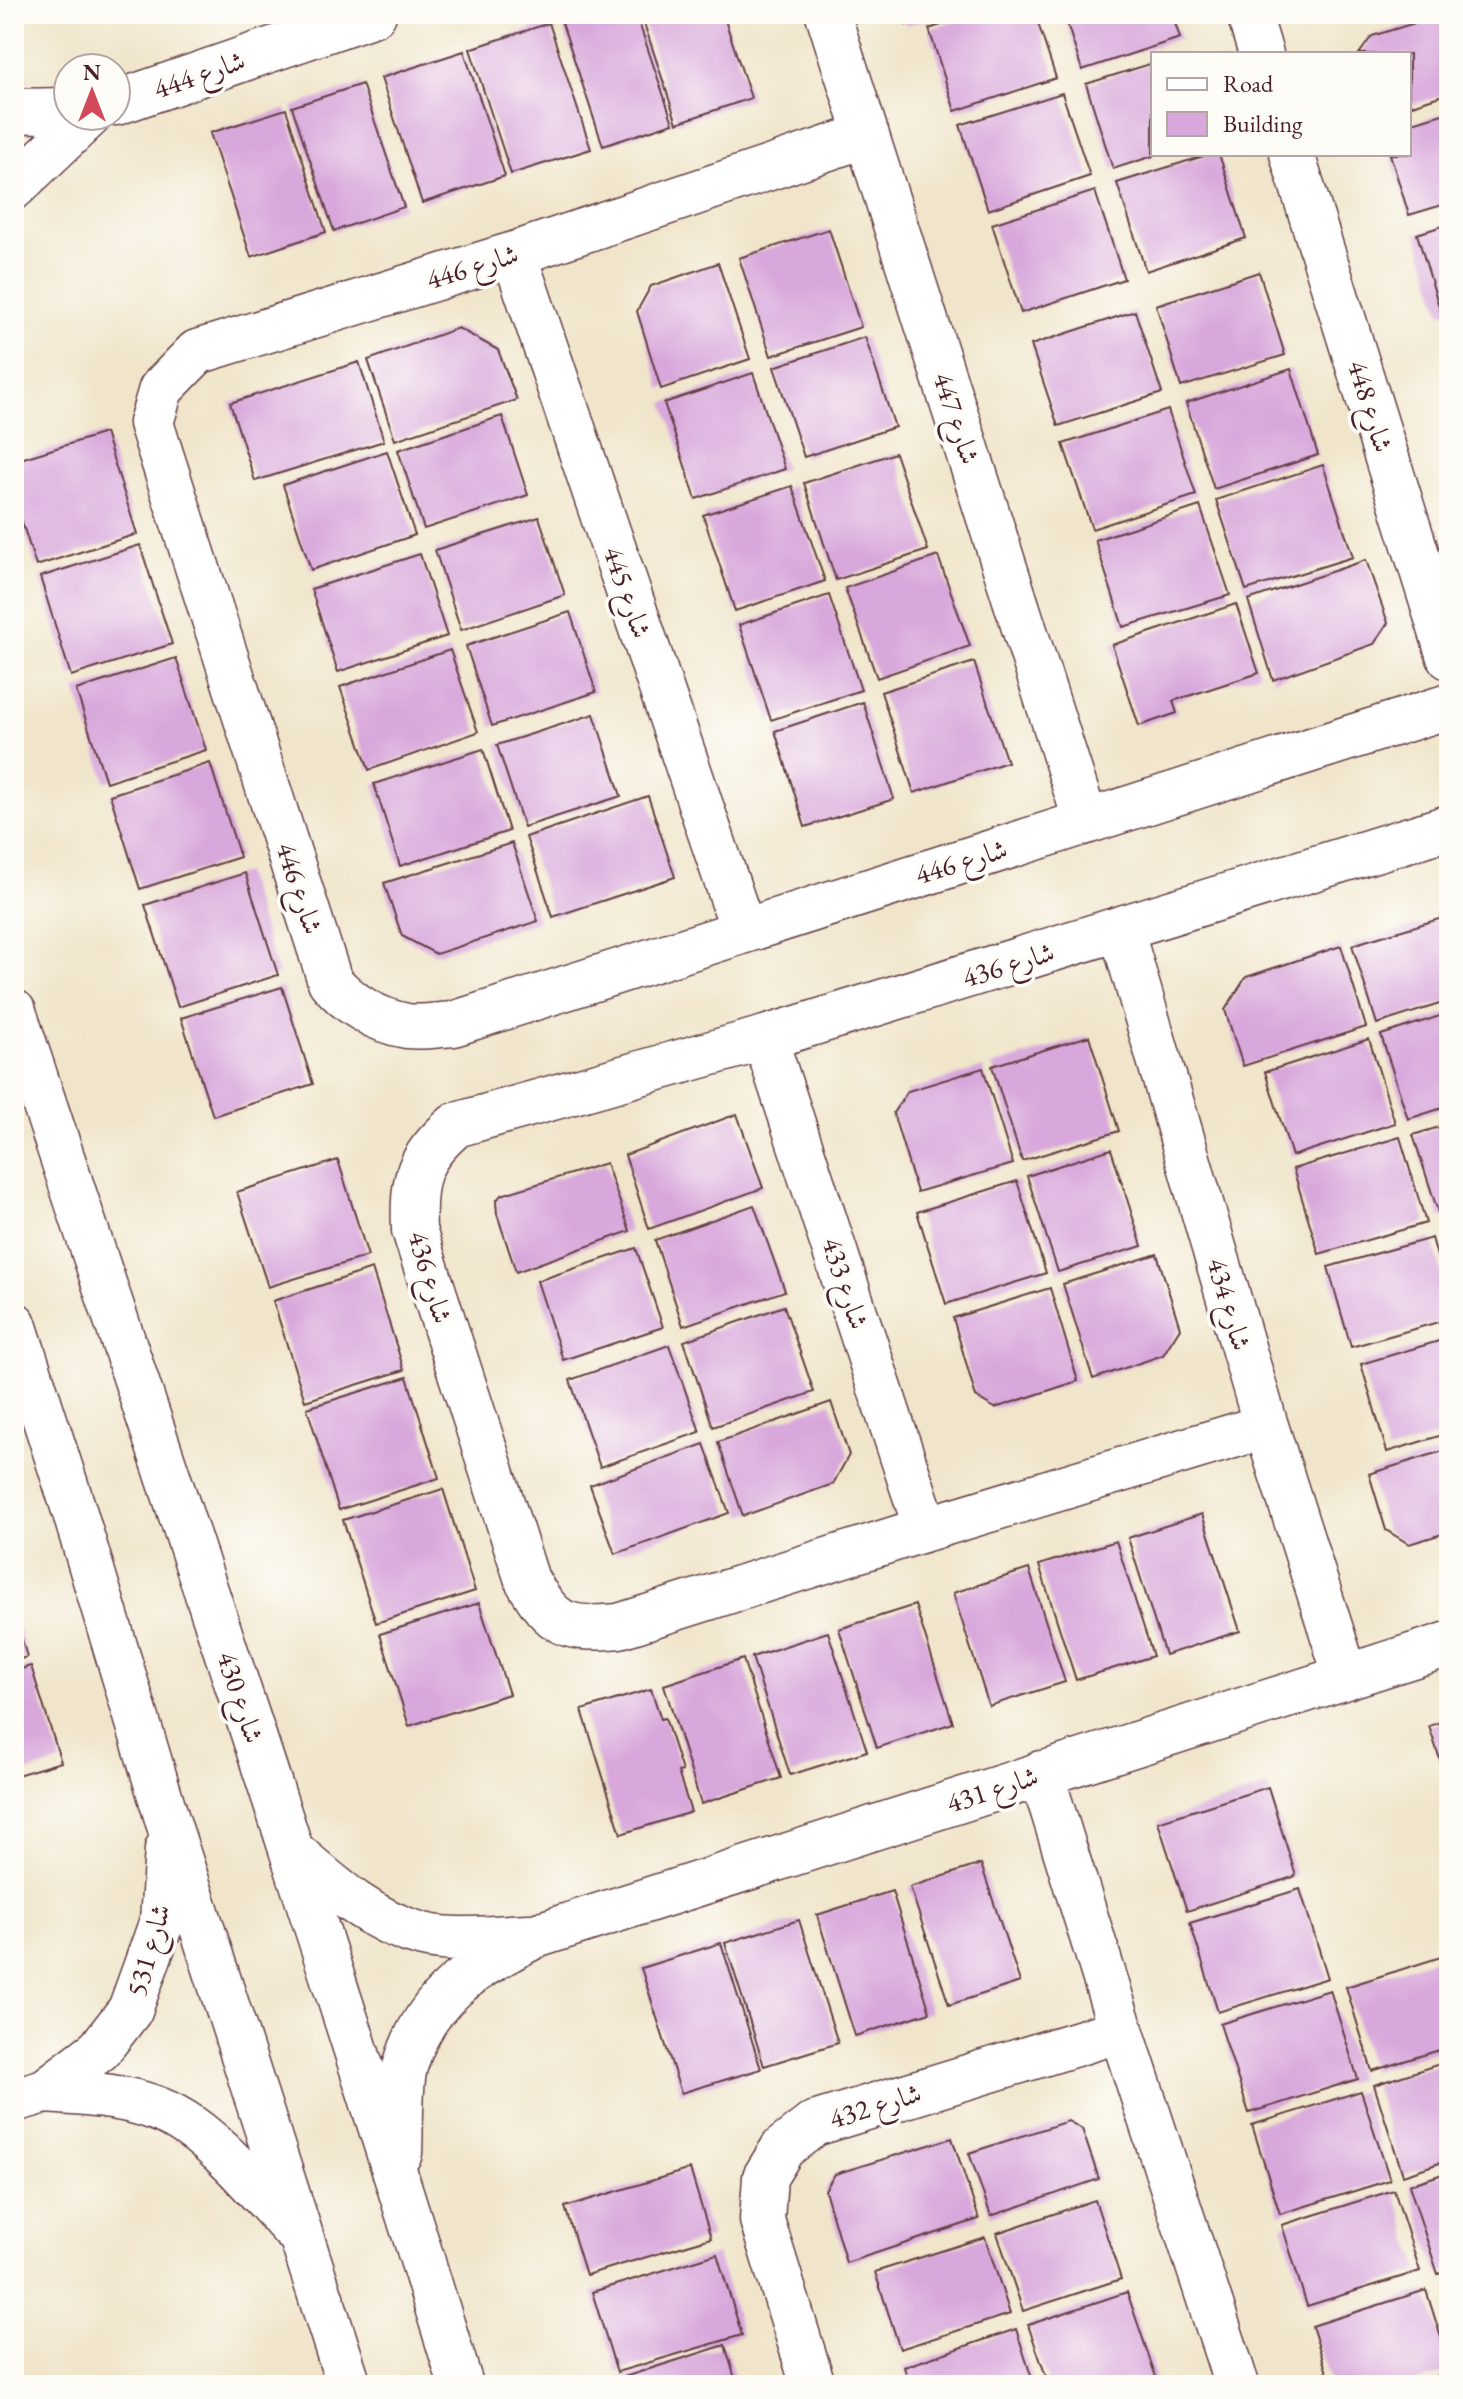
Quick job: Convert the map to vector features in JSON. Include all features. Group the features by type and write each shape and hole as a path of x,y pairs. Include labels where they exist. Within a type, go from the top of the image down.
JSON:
{"street":[{"name":"شارع 444","path":"132,97 374,14"},
{"name":"شارع 447","path":"828,14 1086,822"},
{"path":"1249,14 1260,52"},
{"path":"14,111 52,110"},
{"path":"14,187 72,132"},
{"name":"شارع 446","path":"867,135 514,254 197,352 161,389 151,423 330,981 345,999 372,1014 407,1026 453,1024 1449,706"},
{"name":"شارع 448","path":"1293,156 1449,657"},
{"name":"شارع 445","path":"514,254 743,930"},
{"name":"شارع 436","path":"1266,1426 619,1626 592,1629 565,1625 542,1606 527,1580 414,1230 413,1199 421,1167 432,1145 456,1125 765,1038 1449,827"},
{"name":"شارع 434","path":"1121,929 1266,1426 1346,1677"},
{"name":"شارع 430","path":"14,1012 292,1851 461,2385"},
{"name":"شارع 433","path":"765,1038 926,1529"},
{"path":"14,1324 167,1819 349,2385"},
{"name":"شارع 431","path":"398,2179 404,2069 428,2015 456,1983 497,1955 535,1936 1449,1644"},
{"path":"1041,1773 1237,2385"},
{"name":"شارع 531","path":"29,2096 99,2050 130,2010 162,1921 167,1819"},
{"name":"شارع 431","path":"292,1851 351,1902 391,1923 423,1935 452,1938 535,1936"},
{"name":"شارع 432","path":"813,2385 762,2220 765,2177 783,2148 814,2124 1121,2030"},
{"name":"شارع 531","path":"29,2096 100,2094 148,2106 186,2124 233,2164 302,2239"}],"building":[{"path":"578,14 636,14 673,123 603,146 561,20"},
{"path":"641,14 723,14 751,98 677,123"},
{"path":"903,14 939,14 939,15 906,25"},
{"path":"974,14 1035,14 1056,78 955,111 929,29"},
{"path":"1064,14 1172,14 1180,38 1082,70"},
{"path":"1449,14 1449,93 1411,105 1411,52 1360,52 1372,36"},
{"path":"549,23 591,149 511,174 470,49"},
{"path":"464,51 505,176 422,203 381,78"},
{"path":"1151,64 1153,156 1113,169 1086,84"},
{"path":"362,84 404,207 334,231 292,107"},
{"path":"1062,93 1090,176 988,210 960,125"},
{"path":"286,109 326,232 251,257 210,133"},
{"path":"1449,112 1449,203 1409,215 1391,156 1411,156 1411,123"},
{"path":"1204,156 1220,156 1246,238 1146,271 1117,183"},
{"path":"1095,191 1124,279 1021,313 992,224"},
{"path":"1449,224 1449,311 1441,313 1417,234"},
{"path":"829,229 861,327 771,356 739,258"},
{"path":"718,263 750,359 661,389 637,311 651,286"},
{"path":"1259,272 1285,355 1181,387 1156,305"},
{"path":"1135,311 1162,393 1058,426 1031,345"},
{"path":"458,328 498,350 517,400 395,440 368,360"},
{"path":"865,337 895,427 804,457 774,367"},
{"path":"359,362 384,441 255,481 230,403"},
{"path":"1291,369 1318,455 1214,489 1186,403"},
{"path":"753,373 785,469 696,499 664,403"},
{"path":"1168,410 1196,495 1092,529 1063,444"},
{"path":"502,416 528,495 424,529 398,450"},
{"path":"105,433 137,534 36,566 14,497 14,461"},
{"path":"387,451 415,535 311,570 283,485"},
{"path":"895,453 928,550 836,580 804,483"},
{"path":"1323,465 1353,557 1246,590 1216,500"},
{"path":"792,486 825,581 735,611 703,515"},
{"path":"1200,506 1230,595 1123,627 1095,540"},
{"path":"539,517 565,595 461,630 435,550"},
{"path":"140,545 172,644 71,676 40,577"},
{"path":"420,554 447,636 338,672 311,589"},
{"path":"938,556 970,646 877,678 845,588"},
{"path":"1366,560 1388,623 1374,644 1273,680 1248,600"},
{"path":"829,595 861,690 771,720 739,625"},
{"path":"1236,604 1259,673 1173,701 1177,713 1139,726 1112,645"},
{"path":"570,612 596,692 492,726 466,646"},
{"path":"450,650 478,732 369,770 340,687"},
{"path":"176,658 206,750 106,782 76,690"},
{"path":"974,662 1007,762 914,793 881,692"},
{"path":"863,702 894,799 805,827 775,731"},
{"path":"594,714 621,796 524,827 497,745"},
{"path":"483,749 509,831 400,866 374,784"},
{"path":"210,763 240,857 140,889 110,795"},
{"path":"648,796 675,877 553,917 526,837"},
{"path":"512,843 538,921 436,954 402,936 384,883"},
{"path":"245,873 278,975 178,1007 145,905"},
{"path":"1449,916 1449,1001 1377,1024 1352,945"},
{"path":"1341,946 1366,1027 1243,1066 1225,1010 1246,977"},
{"path":"282,987 313,1084 213,1116 181,1018"},
{"path":"1449,1013 1449,1106 1408,1119 1381,1035"},
{"path":"1089,1036 1119,1131 1022,1161 992,1066"},
{"path":"1369,1039 1395,1123 1292,1156 1265,1072"},
{"path":"983,1068 1013,1164 917,1192 893,1113 908,1091"},
{"path":"737,1114 763,1188 649,1229 625,1155"},
{"path":"1449,1124 1449,1215 1440,1218 1413,1135"},
{"path":"1400,1137 1426,1223 1319,1254 1293,1169"},
{"path":"1111,1149 1142,1246 1058,1272 1027,1176"},
{"path":"338,1160 368,1256 268,1287 237,1192"},
{"path":"606,1163 630,1231 516,1272 497,1214 496,1201 501,1195"},
{"path":"1017,1181 1046,1273 946,1304 917,1212"},
{"path":"754,1205 785,1291 683,1326 655,1240"},
{"path":"1432,1238 1449,1298 1449,1319 1351,1347 1328,1267"},
{"path":"636,1248 663,1327 563,1360 537,1281"},
{"path":"1157,1254 1180,1328 1163,1355 1093,1379 1063,1284"},
{"path":"372,1269 404,1370 305,1401 273,1301"},
{"path":"1050,1288 1078,1381 995,1408 976,1397 953,1318"},
{"path":"784,1306 814,1392 713,1427 684,1341"},
{"path":"1449,1338 1449,1433 1387,1452 1361,1364"},
{"path":"669,1345 700,1432 600,1467 570,1380"},
{"path":"407,1377 439,1478 339,1510 307,1408"},
{"path":"831,1402 849,1455 833,1484 743,1516 718,1442"},
{"path":"704,1444 729,1513 615,1554 590,1485"},
{"path":"1449,1449 1449,1532 1409,1544 1386,1530 1369,1474"},
{"path":"443,1489 475,1591 376,1623 343,1520"},
{"path":"1202,1514 1240,1631 1165,1655 1128,1538"},
{"path":"1116,1541 1153,1656 1076,1680 1039,1565"},
{"path":"1029,1569 1065,1682 989,1706 953,1593"},
{"path":"479,1603 509,1694 409,1726 380,1634"},
{"path":"915,1605 953,1723 877,1748 839,1629"},
{"path":"14,1617 27,1657 14,1661"},
{"path":"828,1632 867,1751 790,1775 752,1657"},
{"path":"743,1659 781,1778 701,1804 664,1685"},
{"path":"31,1666 61,1762 14,1776 14,1671"},
{"path":"651,1689 661,1719 665,1718 691,1812 621,1834 582,1710"},
{"path":"1449,1719 1449,1784 1448,1784 1429,1726"},
{"path":"1268,1787 1296,1876 1187,1911 1158,1822"},
{"path":"981,1864 1020,1982 949,2005 910,1887"},
{"path":"1300,1889 1328,1978 1218,2012 1190,1923"},
{"path":"892,1891 930,2012 855,2036 817,1915"},
{"path":"799,1920 838,2043 764,2066 725,1943"},
{"path":"721,1943 761,2069 681,2093 641,1968"},
{"path":"1447,1955 1449,2047 1372,2071 1346,1987"},
{"path":"1330,1990 1358,2079 1249,2113 1220,2024"},
{"path":"1449,2061 1449,2160 1403,2175 1374,2085"},
{"path":"1361,2091 1390,2180 1280,2214 1252,2125"},
{"path":"1068,2121 1082,2129 1099,2179 991,2216 969,2153"},
{"path":"952,2138 979,2219 846,2263 825,2190 835,2174"},
{"path":"690,2169 711,2238 586,2275 565,2207"},
{"path":"1449,2172 1449,2271 1438,2274 1409,2185"},
{"path":"1394,2190 1420,2271 1307,2306 1282,2225"},
{"path":"1095,2200 1121,2279 1023,2311 997,2233"},
{"path":"985,2237 1010,2314 900,2349 875,2272"},
{"path":"717,2254 742,2335 617,2372 592,2292"},
{"path":"1426,2290 1449,2363 1449,2372 1407,2385 1331,2385 1312,2326"},
{"path":"1127,2292 1156,2377 1131,2385 1049,2385 1028,2325"},
{"path":"1016,2329 1034,2385 910,2385 904,2367"},
{"path":"725,2345 737,2385 620,2385 618,2379"}]}
